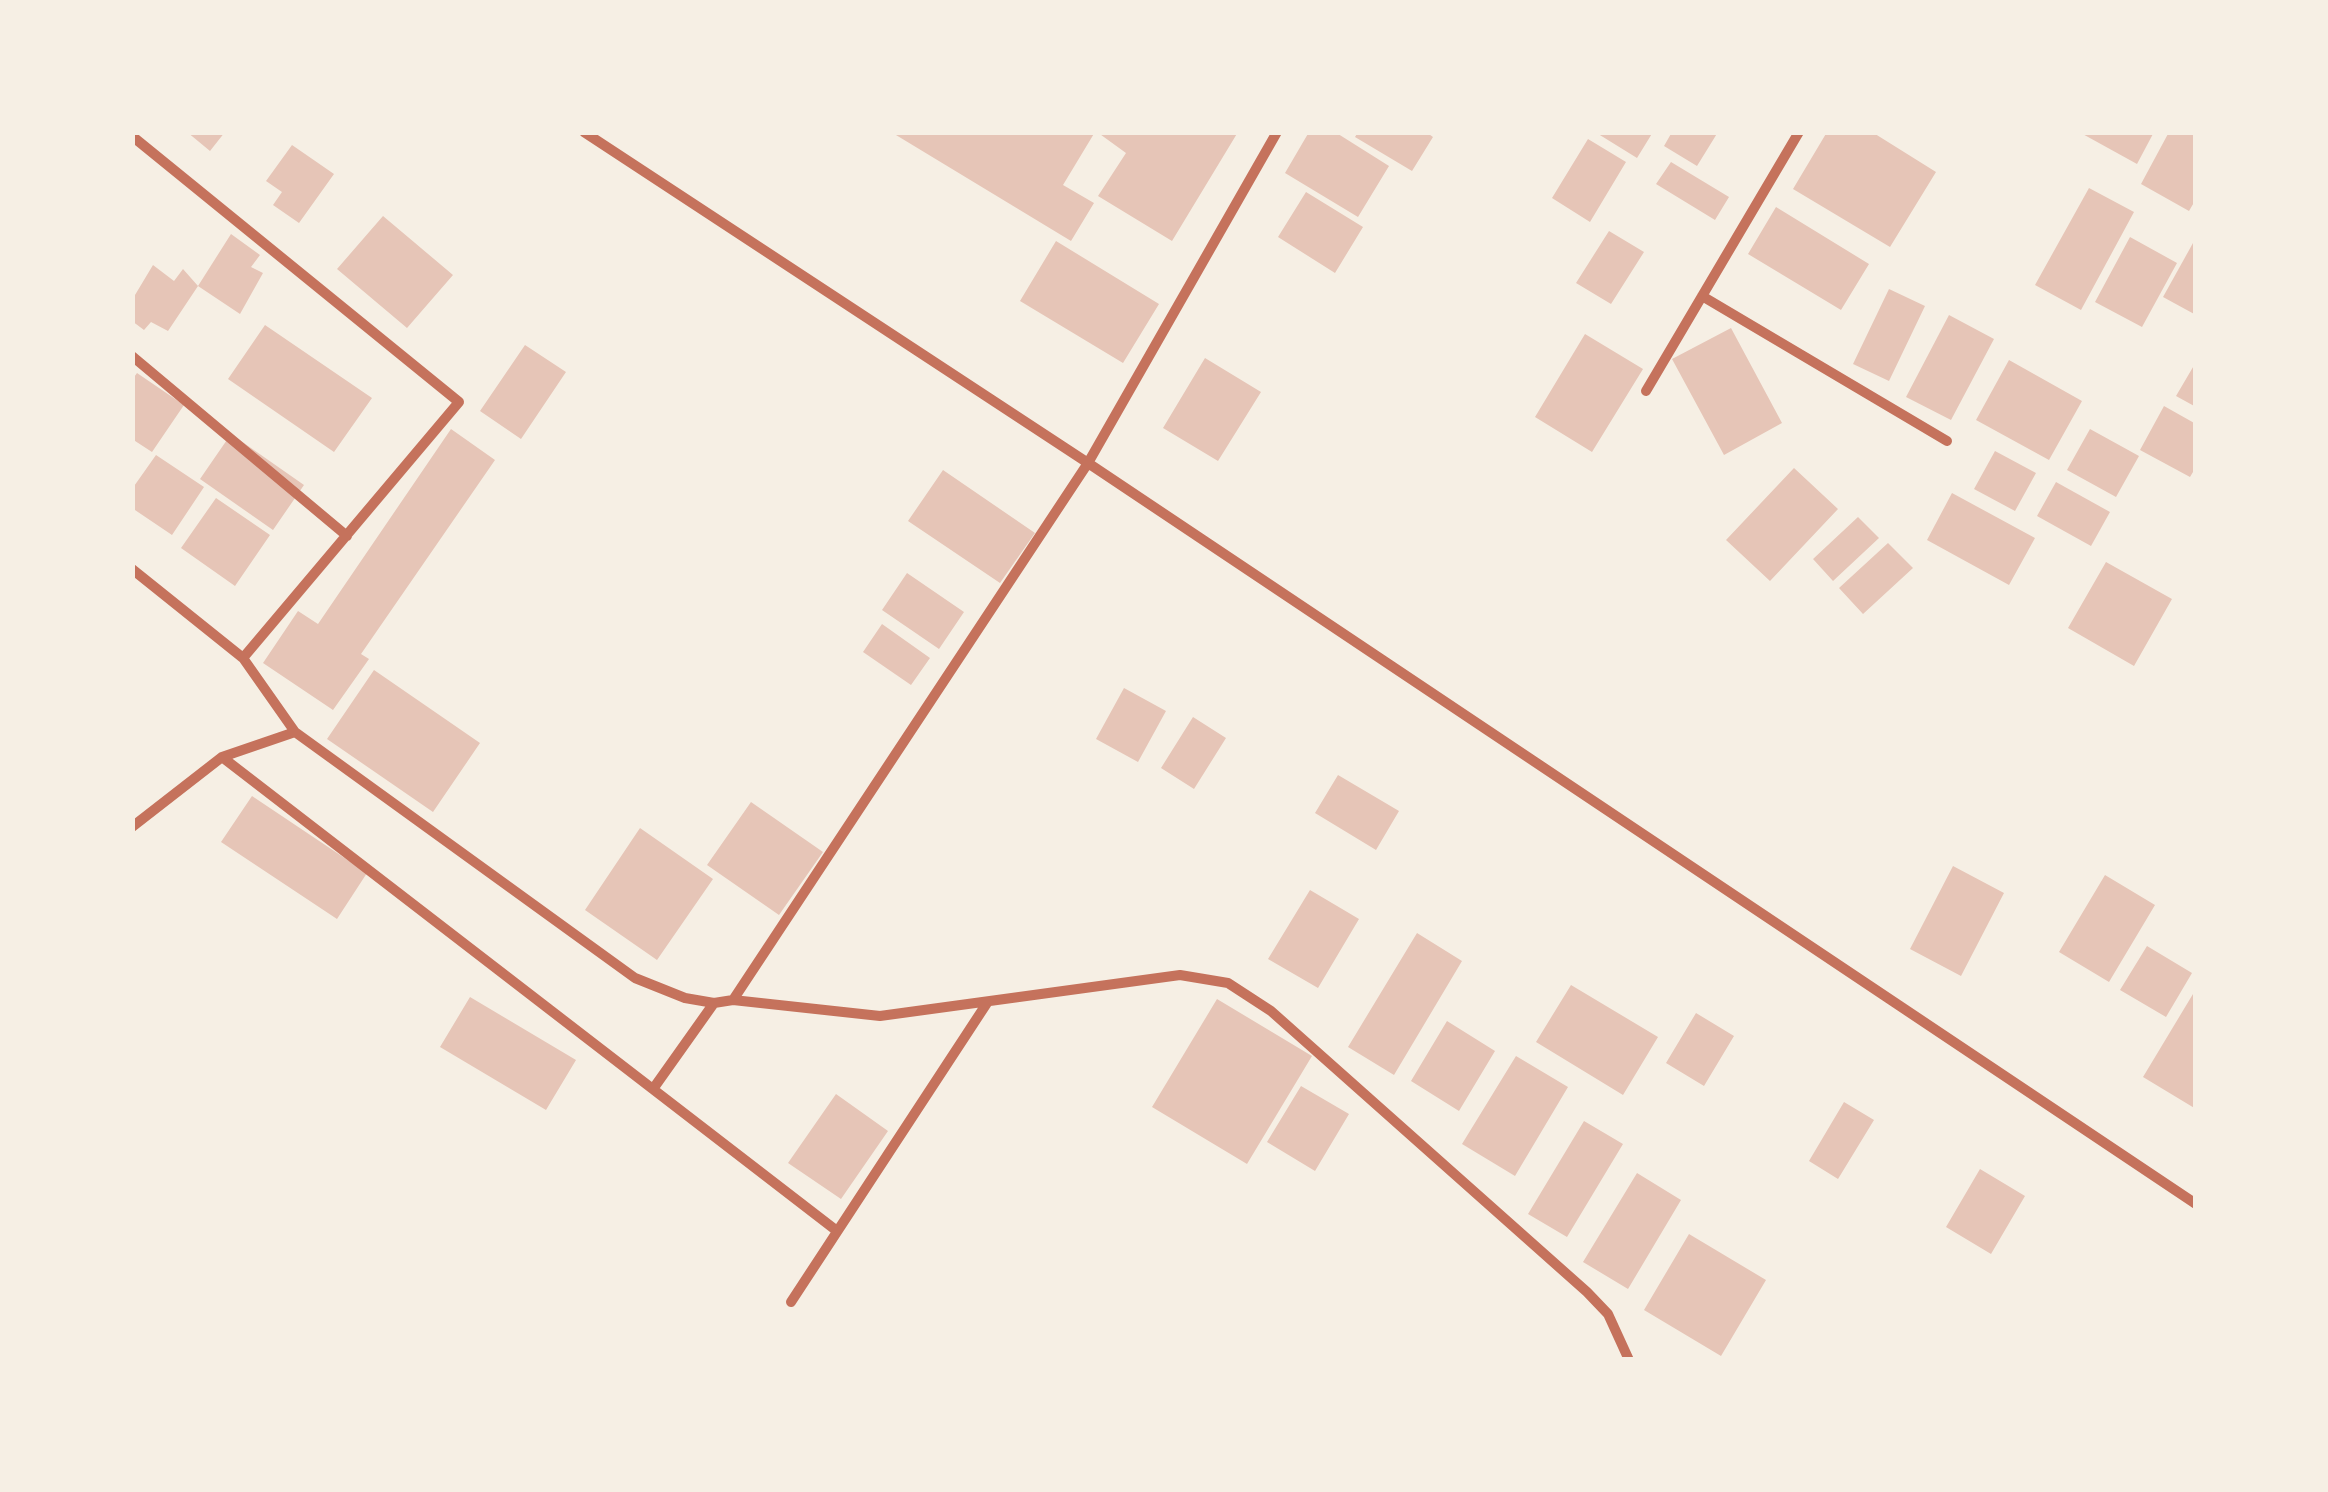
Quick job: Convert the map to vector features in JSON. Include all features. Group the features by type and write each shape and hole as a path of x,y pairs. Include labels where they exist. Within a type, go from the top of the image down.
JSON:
{"street":[{"path":"584,132 1088,462 2196,1204"},
{"path":"733,1000 1088,462 1277,132"},
{"path":"1646,391 1798,132"},
{"path":"132,136 459,402 243,658"},
{"path":"1702,296 1947,441"},
{"path":"132,356 346,536"},
{"path":"132,568 243,658 294,732 635,978 684,998 880,1016 1180,975 1228,982 1250,994 1598,1303 1615,1325 1628,1360"},
{"path":"137,825 222,757 294,732"},
{"path":"222,757 838,1231"},
{"path":"653,1089 714,1003"},
{"path":"791,1302 988,1003"}],"building":[{"path":"187,132 225,132 210,151"},
{"path":"891,132 1095,132 1063,185 1094,203 1071,241"},
{"path":"1097,132 1238,132 1172,241 1098,196 1126,153"},
{"path":"1309,132 1335,132 1389,166 1358,217 1285,173"},
{"path":"1358,132 1426,132 1433,137 1412,171 1355,137"},
{"path":"1595,132 1653,132 1637,158"},
{"path":"1672,132 1718,132 1697,166 1664,146"},
{"path":"1827,132 1872,132 1936,172 1890,247 1793,189"},
{"path":"2079,132 2154,132 2137,164"},
{"path":"2169,132 2196,132 2196,199 2189,211 2141,184"},
{"path":"1588,139 1626,162 1590,222 1552,198"},
{"path":"292,145 334,174 299,223 273,205 282,192 266,181"},
{"path":"1671,162 1729,197 1715,220 1656,184"},
{"path":"2089,188 2134,212 2081,310 2035,285"},
{"path":"1306,192 1363,227 1335,273 1278,237"},
{"path":"1776,207 1869,264 1841,310 1748,254"},
{"path":"383,216 453,275 407,328 337,269"},
{"path":"1609,231 1644,252 1611,304 1576,283"},
{"path":"231,234 260,255 251,267 263,273 240,314 198,286"},
{"path":"2130,237 2177,263 2142,327 2095,302"},
{"path":"1056,241 1159,304 1123,363 1020,301"},
{"path":"2193,243 2196,245 2196,315 2163,297"},
{"path":"153,265 174,281 183,269 198,286 168,331 151,322 144,330 132,321 132,300"},
{"path":"1889,289 1925,306 1889,381 1853,364"},
{"path":"1949,315 1994,339 1951,420 1906,397"},
{"path":"265,325 372,398 334,452 228,379"},
{"path":"1731,328 1782,423 1724,455 1672,359"},
{"path":"1585,334 1643,369 1592,452 1535,417"},
{"path":"525,345 566,372 521,439 480,411"},
{"path":"1205,358 1261,392 1218,461 1163,428"},
{"path":"2009,360 2082,401 2049,460 1976,420"},
{"path":"2196,362 2196,407 2176,396"},
{"path":"137,373 184,405 152,452 132,439 132,380"},
{"path":"2164,406 2196,424 2196,467 2190,477 2140,450"},
{"path":"451,429 495,460 361,654 369,659 333,710 263,663 298,611 318,624"},
{"path":"2090,429 2139,456 2116,497 2067,470"},
{"path":"231,434 304,485 273,530 200,479"},
{"path":"1995,451 2036,473 2015,511 1974,489"},
{"path":"156,455 204,487 172,535 132,508 132,489"},
{"path":"1794,468 1838,509 1770,581 1726,540"},
{"path":"943,470 1035,533 1000,583 908,521"},
{"path":"2056,482 2110,512 2091,546 2037,516"},
{"path":"1952,493 2035,538 2009,585 1927,540"},
{"path":"216,498 270,535 235,586 181,548"},
{"path":"1858,517 1879,538 1833,581 1813,559"},
{"path":"1888,543 1913,568 1863,614 1839,588"},
{"path":"2106,562 2172,599 2134,666 2068,628"},
{"path":"907,573 964,612 939,649 882,610"},
{"path":"882,624 930,658 911,685 863,652"},
{"path":"374,670 480,743 433,812 327,739"},
{"path":"1124,688 1166,711 1138,762 1096,739"},
{"path":"1193,717 1226,738 1194,789 1161,768"},
{"path":"1338,775 1399,811 1376,850 1315,813"},
{"path":"252,796 367,873 337,919 221,842"},
{"path":"751,802 823,852 779,915 707,865"},
{"path":"640,828 713,879 657,960 585,910"},
{"path":"1953,866 2004,893 1961,976 1910,949"},
{"path":"2105,875 2155,905 2109,982 2059,952"},
{"path":"1310,890 1359,919 1318,988 1268,959"},
{"path":"1417,933 1462,961 1394,1075 1348,1047"},
{"path":"2147,946 2192,973 2166,1017 2120,990"},
{"path":"1571,985 1658,1037 1623,1095 1536,1042"},
{"path":"2196,989 2196,1109 2143,1077"},
{"path":"470,997 576,1060 546,1110 440,1047"},
{"path":"1217,999 1312,1056 1247,1164 1152,1107"},
{"path":"1696,1013 1734,1036 1704,1086 1666,1063"},
{"path":"1447,1021 1495,1051 1459,1111 1411,1081"},
{"path":"1516,1056 1568,1087 1515,1176 1462,1144"},
{"path":"1301,1086 1349,1114 1315,1171 1267,1142"},
{"path":"836,1094 888,1131 841,1199 788,1163"},
{"path":"1844,1102 1874,1120 1838,1179 1809,1161"},
{"path":"1584,1121 1623,1144 1567,1237 1528,1214"},
{"path":"1980,1169 2025,1196 1991,1254 1946,1227"},
{"path":"1637,1173 1681,1200 1628,1289 1583,1262"},
{"path":"1689,1234 1766,1280 1721,1356 1644,1310"}]}
